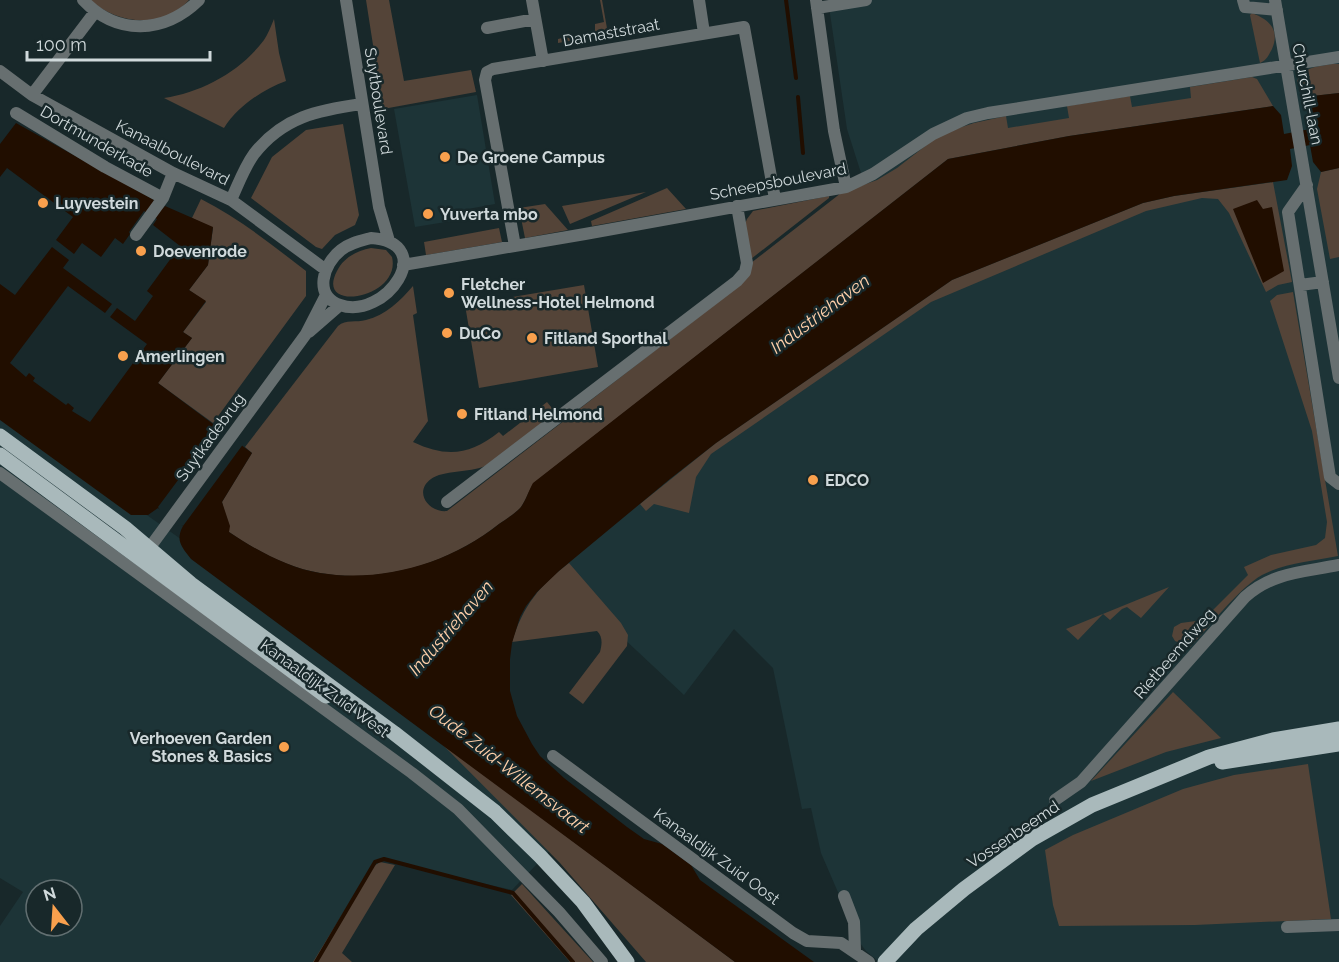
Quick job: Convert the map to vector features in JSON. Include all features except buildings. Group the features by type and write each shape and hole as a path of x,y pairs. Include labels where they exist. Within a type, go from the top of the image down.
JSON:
{"main road":[{"name":"Kanaaldijk Zuid West","path":"0,436 125,528 145,554"},
{"name":"Kanaaldijk Zuid West","path":"0,455 145,554 349,713 394,733 495,812 583,902 627,962"},
{"name":"Vossenbeemd","path":"885,962 916,929 1032,839 1092,805 1209,757 1263,742 1339,729"},
{"name":"Vossenbeemd","path":"1183,768 1339,744"},
{"name":"Kanaaldijk Zuid West","path":"613,942 640,962"}],"street":[{"path":"83,0 95,12 123,24 138,26 171,21 186,12 199,0"},
{"name":"Suytboulevard","path":"346,0 379,207 389,241"},
{"path":"531,0 543,61"},
{"path":"699,0 705,33"},
{"path":"846,187 834,131 817,4 866,0"},
{"name":"Churchill-laan","path":"1244,0 1245,7 1276,5 1285,65 1302,147 1339,378"},
{"path":"32,95 95,12"},
{"path":"487,28 535,19"},
{"name":"Damaststraat","path":"515,246 485,80 487,72 493,69 744,27 775,198"},
{"name":"Scheepsboulevard","path":"403,265 846,187 873,174 933,134 967,118 1339,57"},
{"name":"Kanaalboulevard","path":"0,71 32,95 173,173 231,201 326,270"},
{"path":"231,201 255,153 281,129 295,119 362,104"},
{"name":"Dortmunderkade","path":"16,113 160,201"},
{"name":"Dortmunderkade","path":"136,235 160,201 173,173"},
{"path":"1307,185 1288,212 1330,477 1339,484"},
{"path":"447,502 737,281 745,272 747,263 737,206"},
{"name":"Suytboulevard","path":"370,238 379,207"},
{"path":"370,238 389,241 398,246 403,254 403,265 398,280 377,301 359,307 340,305 326,295 323,281 326,270 341,250 354,242 370,238"},
{"path":"1300,285 1323,282"},
{"name":"Suytkadebrug","path":"145,554 306,334 326,295"},
{"name":"Suytkadebrug","path":"306,334 340,305"},
{"name":"Kanaaldijk Zuid West","path":"0,473 458,808 559,912 602,962"},
{"name":"Rietbeemdweg","path":"1055,800 1081,782 1255,588 1275,577 1339,565"},
{"name":"Kanaaldijk Zuid Oost","path":"554,756 793,933 807,940 841,943 869,962"},
{"path":"844,896 854,922 855,951"},
{"path":"1287,927 1339,925"}],"shaded area":[{"path":"90,0 189,0 178,10 166,16 153,20 140,20 113,14"},
{"path":"366,0 389,0 404,81 471,70 476,92 383,109"},
{"path":"600,0 602,0 608,34 558,43 558,39 595,31 595,24 604,22"},
{"path":"828,0 1339,0 1339,962 879,962 860,943 821,853 811,808 802,809 773,668 734,629 684,695 541,561 868,195 847,129"},
{"path":"1252,13 1272,26 1275,36 1272,49 1266,59 1260,63 1250,15"},
{"path":"274,19 286,81 251,100 224,128 164,98 192,91 232,71 244,62 264,40"},
{"path":"1339,64 1339,93 1313,96 1306,108 1302,89 1297,81 1308,70"},
{"path":"1252,77 1257,79 1273,106 1069,136 948,159 534,483 521,507 514,514 480,538 437,560 391,573 344,576 320,573 296,567 272,557 229,532 222,502 252,453 245,447 338,326 380,315 398,302 413,286 417,313 413,315 428,421 413,442 437,450 458,452 478,446 499,432 503,436 547,402 556,413 494,462 479,468 442,474 431,479 423,490 425,501 434,509 447,511 740,285 751,263 841,193 877,180 897,168 933,140 950,131 974,123 1006,116 1008,128 1069,118 1067,106 1130,96 1132,107 1191,98 1190,87"},
{"name":"De Groene Campus","path":"477,95 495,204 468,209 470,218 415,227 394,109"},
{"path":"343,124 359,215 355,225 335,235 322,249 316,247 251,198 272,157 306,130"},
{"path":"1339,168 1339,257 1330,259 1317,189 1321,172"},
{"path":"1273,182 1292,282 1278,285 1266,292 1229,213 1218,199 1202,198 1146,211 931,302 711,454 696,477 689,513 654,504 646,511 640,504 716,443 952,280 1143,203 1174,196"},
{"path":"667,188 686,209 592,226 591,221"},
{"path":"646,192 570,224 562,206"},
{"path":"829,196 751,259 745,224 753,211"},
{"path":"201,199 242,223 306,271 306,296 213,423 158,383 192,338 183,332 206,302 189,290 208,265 213,228 192,218"},
{"path":"545,204 568,230 525,238 519,208"},
{"path":"499,228 502,242 426,255 424,242"},
{"path":"371,248 386,250 392,257 392,271 384,283 360,296 337,293 333,284 343,262 351,255"},
{"name":"Fitland Sporthal","path":"584,285 598,367 479,388 465,305"},
{"path":"1293,292 1338,556 1289,565 1262,575 1234,598 1190,647 1175,641 1172,636 1174,627 1181,623 1203,620 1248,575 1244,567 1271,555 1316,545 1325,538 1327,522 1312,431 1270,301 1277,295"},
{"path":"0,411 216,564 582,817 512,890 382,860 317,962 0,962 0,926 23,892 0,878"},
{"path":"569,563 621,623 628,635 627,646 583,704 569,693 600,652 602,641 597,631 512,642 521,618 533,598"},
{"path":"1169,587 1141,618 1127,607 1110,620 1103,614 1078,640 1066,629"},
{"path":"1173,692 1221,738 1166,752 1091,781"},
{"path":"440,742 735,962 646,962 560,863"},
{"path":"1308,764 1331,919 1195,925 1059,926 1053,905 1045,850 1073,835 1183,789 1234,775"},
{"path":"380,862 395,865 342,953 352,962 313,962 370,869"},
{"path":"522,884 593,962 570,962 511,895"}],"water":[{"path":"1339,93 1339,168 1321,172 1313,162 1310,145 1290,149 1292,166 1287,180 1174,196 1143,203 952,280 716,443 559,571 526,606 512,643 510,691 517,716 540,756 564,778 627,827 644,839 662,844 691,865 700,880 814,962 735,962 191,559 180,540 183,526 158,508 148,515 131,515 0,420 0,284 15,295 52,247 69,260 63,268 112,304 105,313 68,286 10,363 26,377 29,373 35,378 33,381 66,405 68,403 74,408 72,411 90,422 147,344 110,317 117,308 135,321 153,296 147,291 180,246 153,225 157,219 144,211 123,244 115,238 101,257 82,243 74,254 56,240 73,217 7,168 0,177 0,144 16,123 154,200 153,202 162,209 165,206 213,227 208,265 189,290 206,301 183,332 192,338 158,383 252,453 222,502 230,526 229,532 261,552 308,571 368,575 415,567 459,550 511,516 521,507 533,483 948,159 1069,136 1273,106 1281,115 1284,134 1310,129 1308,111 1312,96"},
{"path":"1257,200 1263,209 1272,207 1284,271 1263,283 1233,209"}],"pier":[{"path":"219,425 244,443 183,526 179,526 159,511 158,507"}],"waterway":[{"path":"786,0 796,78"},
{"path":"798,97 803,153"},
{"path":"316,962 375,862 384,859 513,893 573,962"}],"place":[{"name":"De Groene Campus","path":"445,157"},
{"name":"Luyvestein","path":"43,203"},
{"name":"Yuverta mbo","path":"428,214"},
{"name":"Doevenrode","path":"141,251"},
{"name":"Fletcher Wellness-Hotel Helmond","path":"449,293"},
{"name":"DuCo","path":"447,333"},
{"name":"Fitland Sporthal","path":"532,338"},
{"name":"Amerlingen","path":"123,356"},
{"name":"Fitland Helmond","path":"462,414"},
{"name":"EDCO","path":"813,480"},
{"name":"Verhoeven Garden Stones & Basics","path":"284,747"}],"water label":[{"name":"Industriehaven","path":"820,314"},
{"name":"Industriehaven","path":"451,628"},
{"name":"Oude Zuid-Willemsvaart","path":"509,769"}]}
